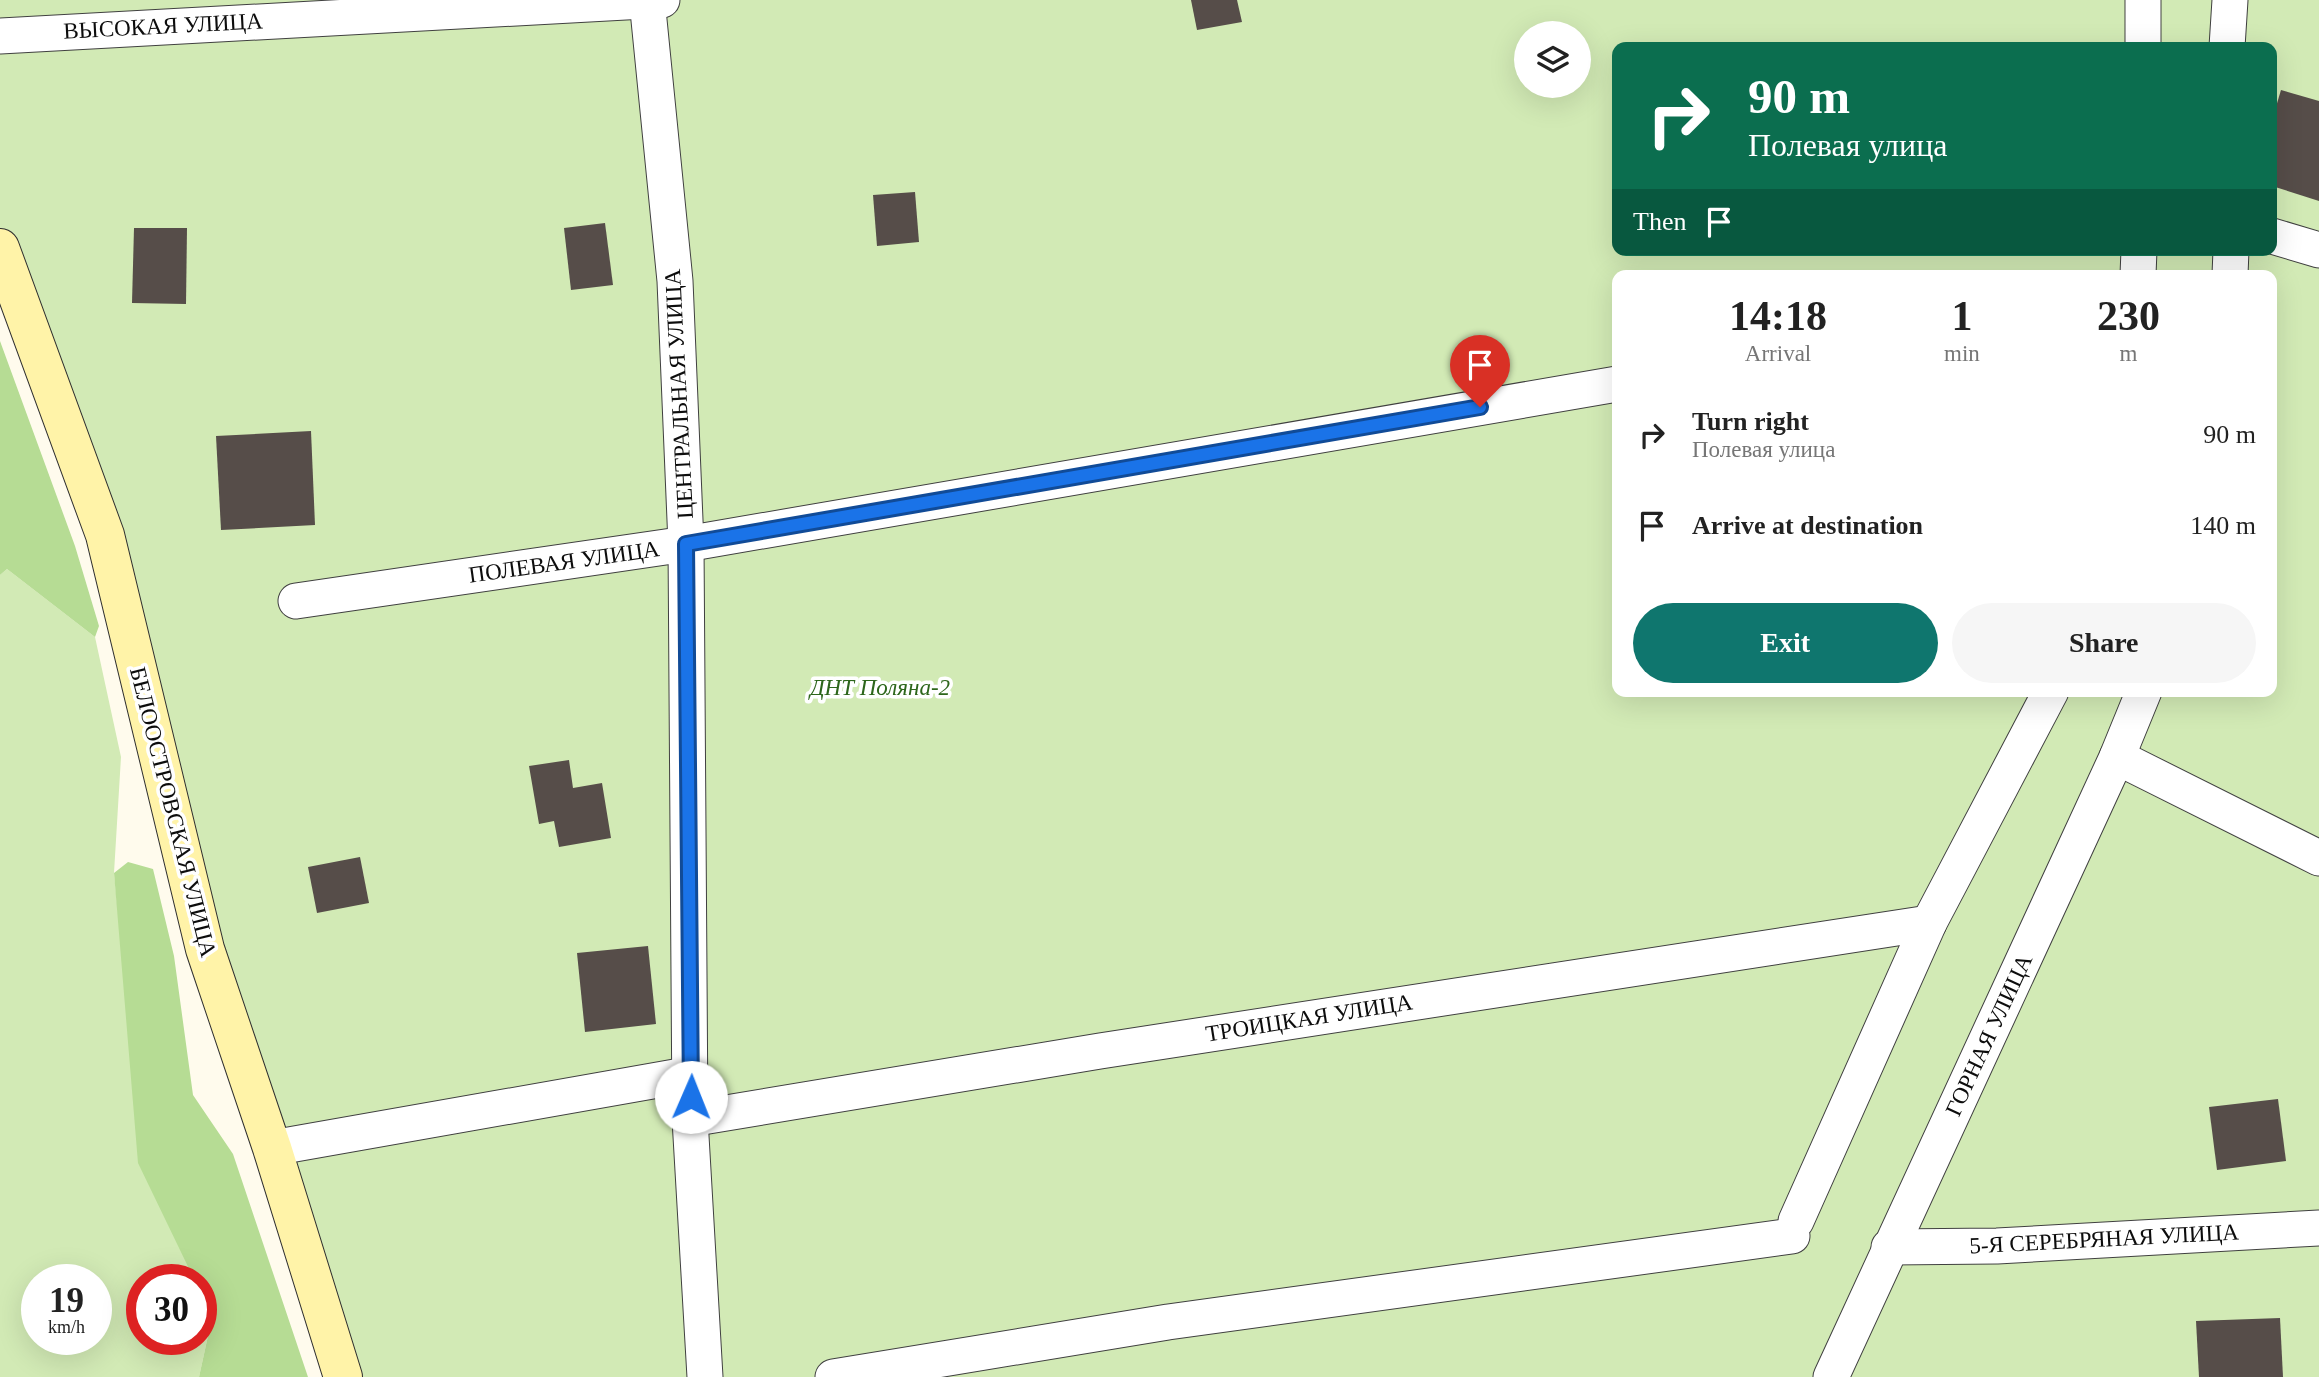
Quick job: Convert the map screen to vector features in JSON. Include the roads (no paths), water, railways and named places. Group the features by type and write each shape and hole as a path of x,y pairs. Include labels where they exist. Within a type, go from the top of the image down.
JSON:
{"street":[{"path":"2143,0 2143,42"},
{"path":"2227,42 2230,0"},
{"name":"ВЫСОКАЯ УЛИЦА","path":"0,36 252,10 651,1"},
{"name":"ЦЕНТРАЛЬНАЯ УЛИЦА","path":"651,1 675,281 686,544 692,1074 690,1119 705,1377"},
{"path":"2277,237 2319,250"},
{"name":"БЕЛООСТРОВСКАЯ УЛИЦА","path":"0,248 105,535 205,949 272,1148 343,1377"},
{"name":"ПОЛЕВАЯ УЛИЦА","path":"296,601 686,544 1612,385"},
{"path":"833,1377 1168,1322 1794,1229 1929,923 2048,697"},
{"name":"ГОРНАЯ УЛИЦА","path":"1831,1377 2117,757 2142,697"},
{"path":"2117,757 2319,858"},
{"name":"ТРОИЦКАЯ УЛИЦА","path":"690,1119 1100,1051 1929,923"},
{"path":"272,1148 692,1074"},
{"name":"5-Я СЕРЕБРЯНАЯ УЛИЦА","path":"1889,1248 1997,1246 2319,1228"}],"park label":[{"name":"ДНТ Поляна-2","path":"880,687"}]}
